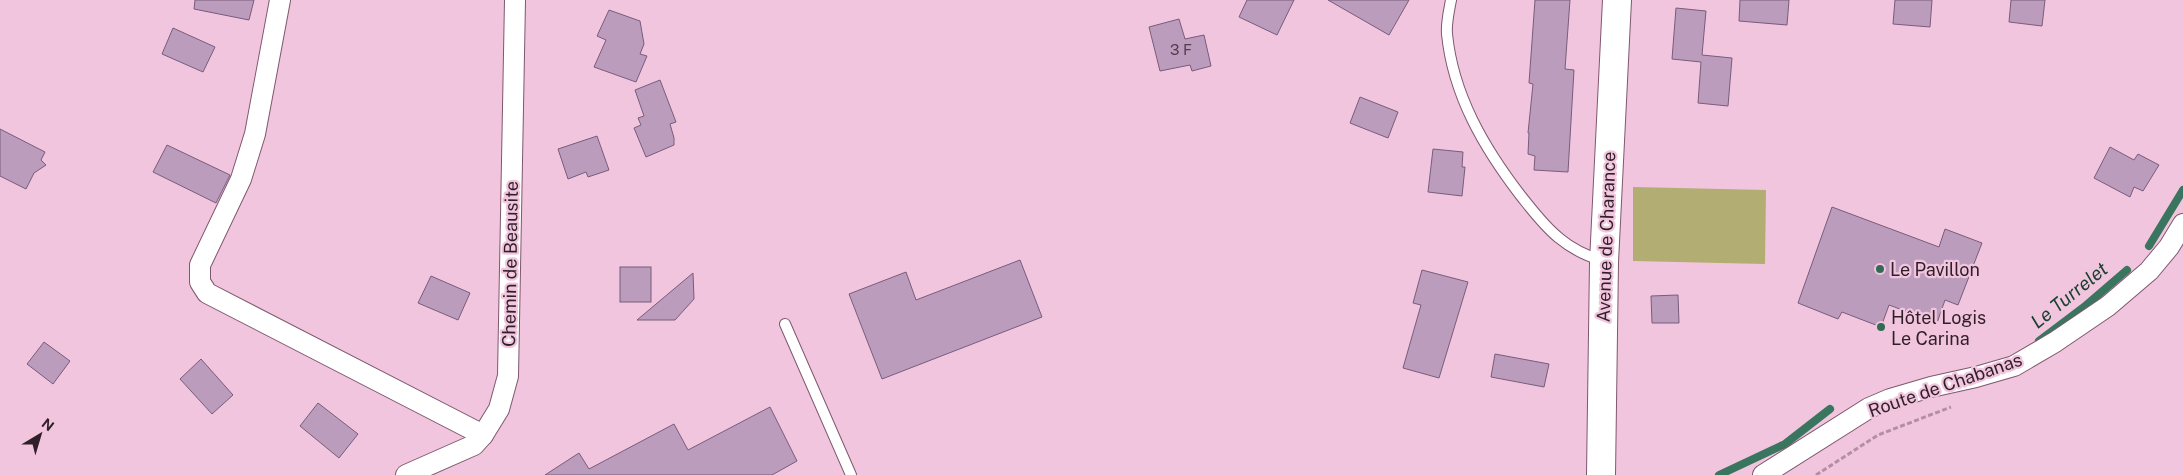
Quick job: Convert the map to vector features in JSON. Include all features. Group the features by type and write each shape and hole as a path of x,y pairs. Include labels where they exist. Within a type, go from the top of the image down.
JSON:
{"street":[{"path":"280,0 256,134 241,179 200,265 200,282 207,293 483,435"},
{"name":"Chemin de Beausite","path":"406,475 474,445 483,435 499,409 508,376 515,0"},
{"name":"Avenue de Charance","path":"1601,475 1604,262 1617,0"},
{"name":"Route de Chabanas","path":"1763,475 1869,408 1931,387 2014,366 2055,342 2108,306 2149,271 2169,247 2183,224"}],"lane":[{"path":"1451,0 1446,33 1458,88 1480,138 1543,224 1560,239 1586,256 1604,262"},
{"path":"785,324 851,475"}],"path":[{"path":"1816,475 1878,435 1955,406"}],"shaded area":[{"path":"1633,187 1766,190 1765,264 1633,261"}],"building":[{"path":"195,0 254,0 249,20 194,9"},
{"path":"1247,0 1294,0 1277,35 1239,17"},
{"path":"1328,0 1409,0 1389,35"},
{"path":"1535,0 1570,0 1565,69 1574,70 1568,172 1534,170 1535,156 1528,154 1533,84 1529,83"},
{"path":"1740,0 1789,0 1787,25 1739,21"},
{"path":"1895,0 1932,0 1930,27 1893,24"},
{"path":"2011,0 2045,0 2042,26 2009,22"},
{"path":"1676,8 1706,11 1702,55 1732,58 1728,106 1698,103 1701,62 1672,59"},
{"path":"609,10 640,21 644,44 640,54 647,56 636,82 594,67 606,40 597,36"},
{"path":"1179,19 1185,39 1204,35 1211,66 1192,71 1190,65 1160,71 1149,27"},
{"path":"173,28 215,47 203,72 162,54"},
{"path":"660,80 676,122 670,124 674,145 646,157 634,128 641,125 638,118 644,116 635,90"},
{"path":"1360,97 1398,112 1388,138 1350,123"},
{"path":"0,129 45,152 41,160 46,165 34,173 26,189 0,176"},
{"path":"597,136 609,170 588,177 586,172 568,179 558,149"},
{"path":"167,145 230,175 216,203 153,172"},
{"path":"2110,147 2134,160 2138,154 2159,165 2143,191 2134,187 2130,197 2094,178"},
{"path":"1433,149 1463,152 1462,167 1465,167 1462,196 1428,192"},
{"name":"Le Pavillon","path":"1832,207 1939,247 1945,229 1982,243 1958,305 1945,300 1937,323 1889,305 1881,327 1842,312 1838,319 1798,303"},
{"path":"1020,260 1042,317 882,379 849,294 906,272 916,300"},
{"path":"620,267 651,267 651,302 620,302"},
{"path":"1422,270 1468,282 1439,378 1403,368 1421,305 1413,303"},
{"path":"693,273 694,299 675,320 637,320"},
{"path":"431,276 470,293 458,320 418,303"},
{"path":"1678,295 1679,323 1652,323 1651,296"},
{"path":"44,342 70,361 53,384 27,364"},
{"path":"1495,354 1549,364 1544,387 1491,377"},
{"path":"201,359 233,395 212,414 180,379"},
{"path":"318,403 358,434 339,458 300,426"},
{"path":"770,407 797,461 772,475 545,475 579,453 589,469 674,424 688,450"}],"waterway":[{"name":"Le Turrelet","path":"2149,246 2183,190"},
{"name":"Le Turrelet","path":"2039,341 2084,307 2127,270"},
{"name":"Le Turrelet","path":"1719,475 1785,444 1830,409"}],"place":[{"name":"Le Pavillon","path":"1880,269"},
{"name":"Hôtel Logis Le Carina","path":"1881,327"}]}
